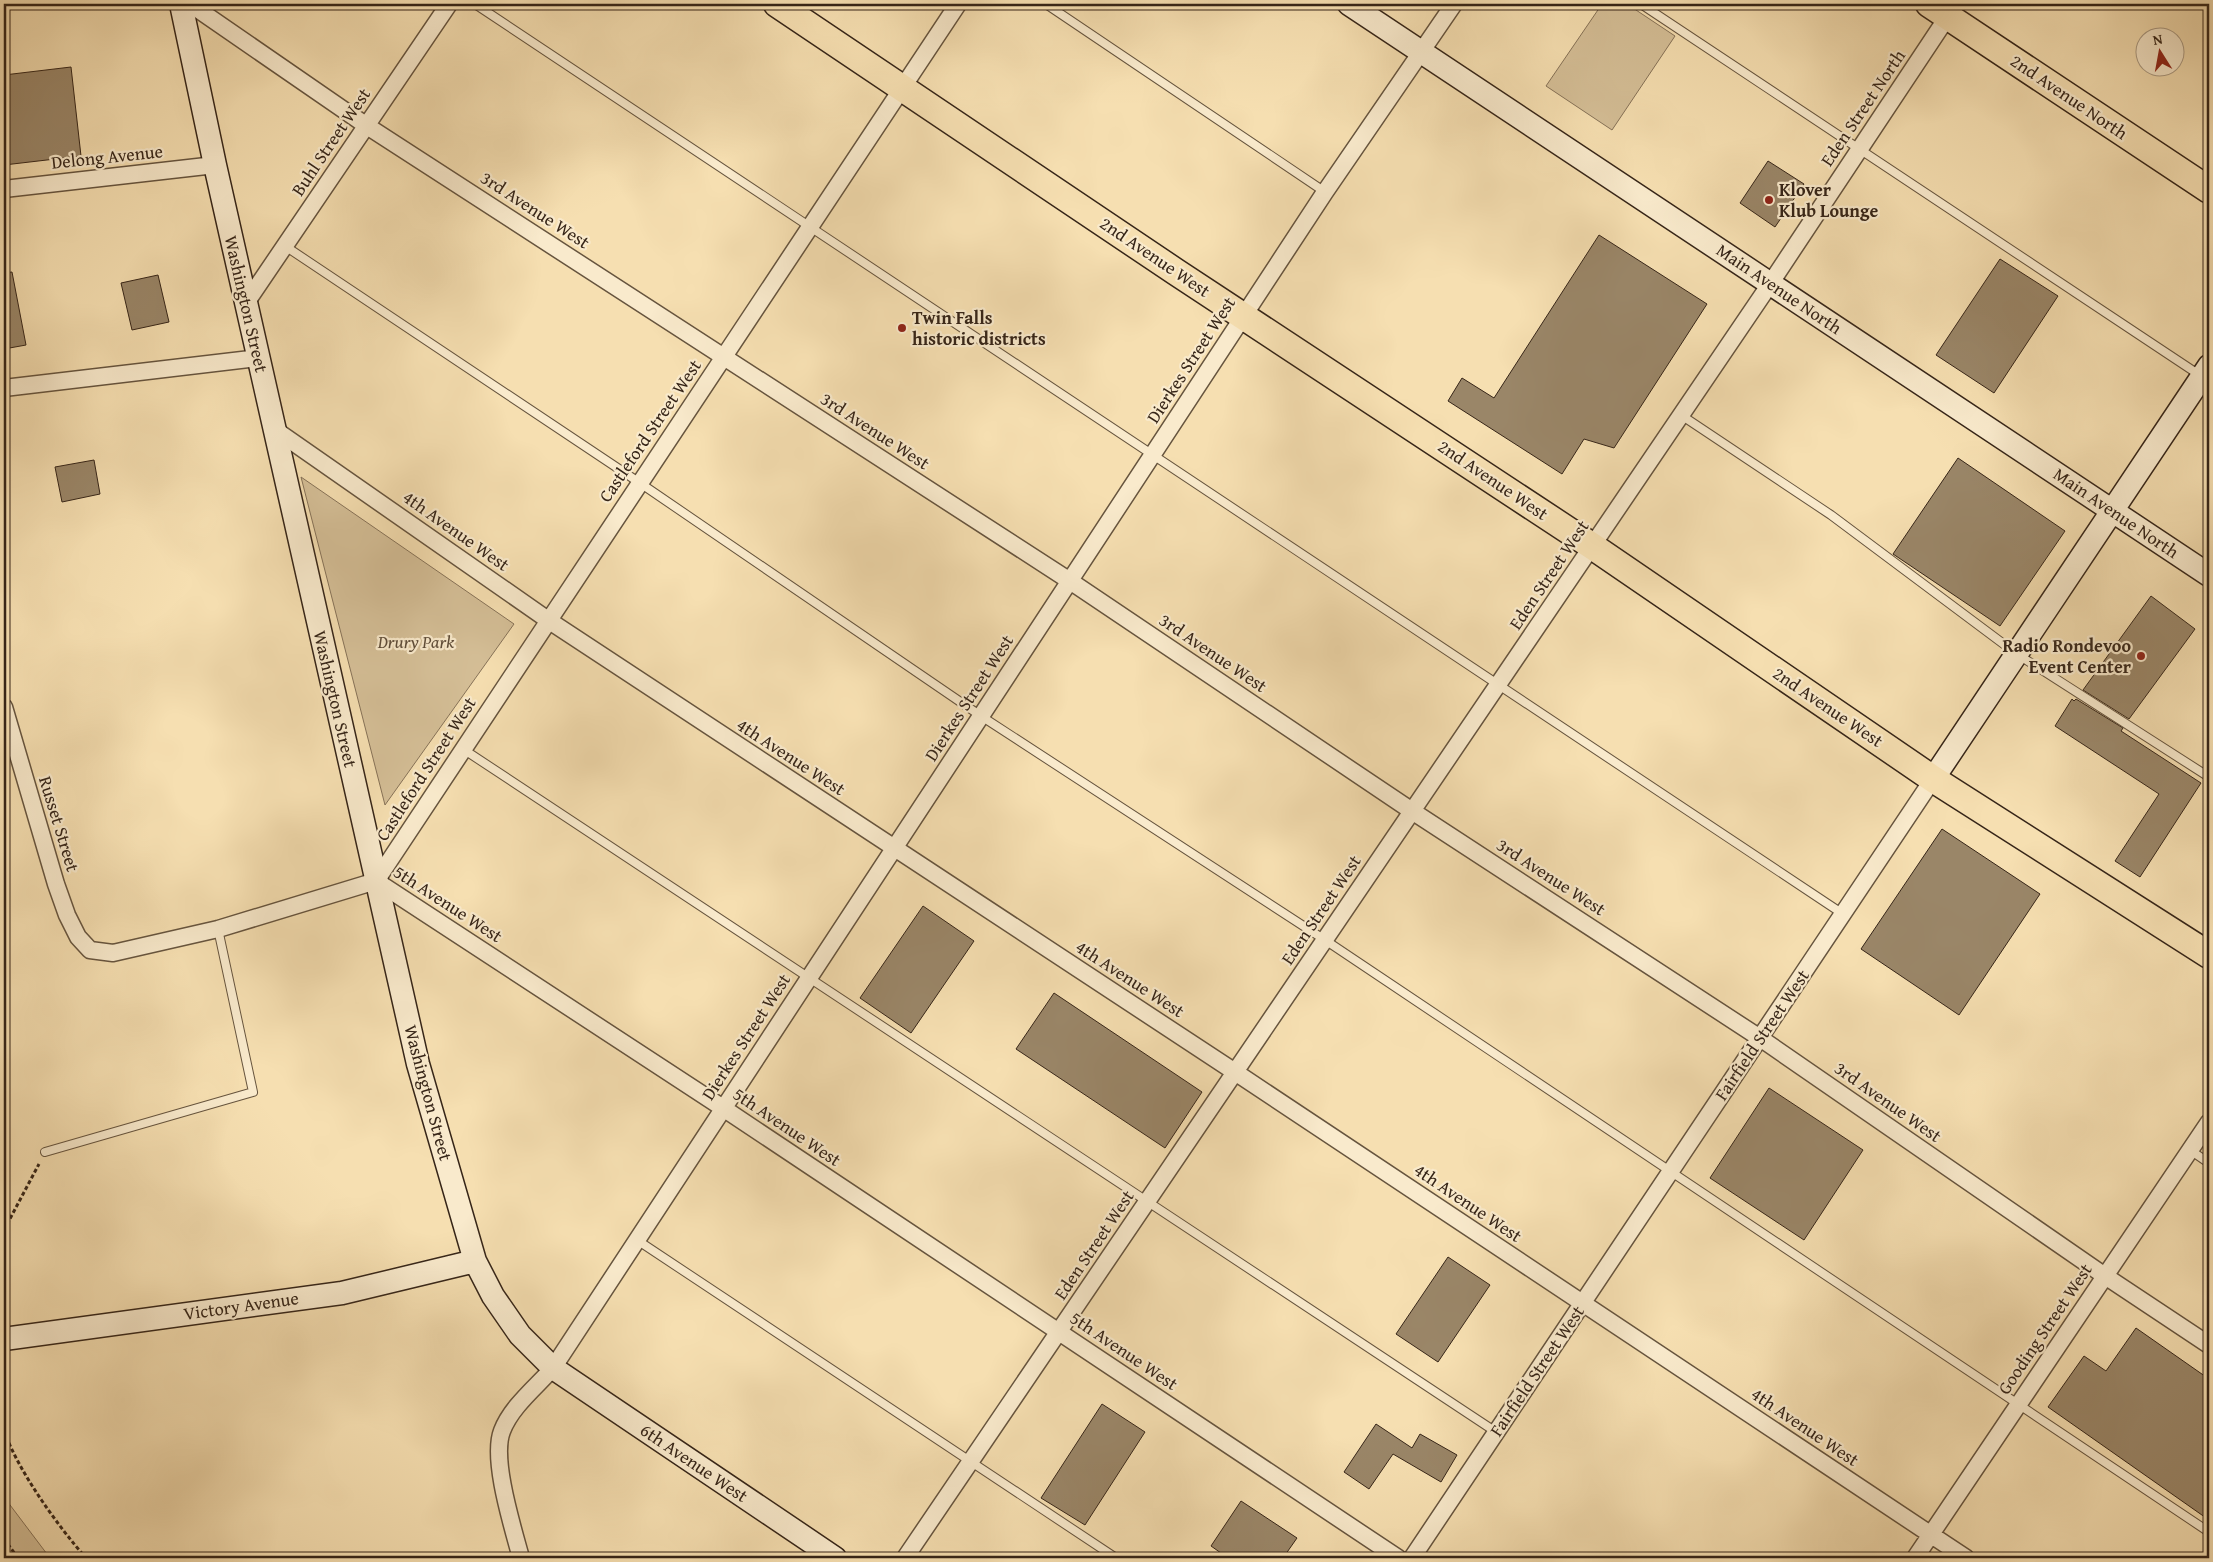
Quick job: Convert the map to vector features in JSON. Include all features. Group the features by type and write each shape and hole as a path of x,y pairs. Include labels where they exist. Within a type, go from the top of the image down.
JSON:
{"main road":[{"name":"2nd Avenue West","path":"776,4 1592,546 1933,779 2209,955"},
{"name":"2nd Avenue North","path":"1944,8 2209,190"}],"street":[{"name":"Washington Street","path":"181,4 215,166 418,1064 475,1261 493,1296 520,1335 552,1368"},
{"name":"3rd Avenue West","path":"190,4 366,126 1070,581 1412,811 1760,1038 2105,1276 2209,1345"},
{"name":"Buhl Street West","path":"246,303 449,4"},
{"name":"Castleford Street West","path":"376,881 958,4"},
{"name":"Main Avenue North","path":"1349,4 2209,575"},
{"name":"Dierkes Street West","path":"521,1558 508,1513 498,1448 502,1430 515,1410 552,1368 1325,192 1454,4"},
{"name":"Eden Street North","path":"1770,284 1860,149 1944,8"},
{"name":"Delong Avenue","path":"4,189 215,166"},
{"name":"Eden Street West","path":"905,1558 1770,284"},
{"path":"4,388 258,358"},
{"name":"Fairfield Street West","path":"1412,1558 1933,779 2207,374"},
{"name":"4th Avenue West","path":"274,429 548,620 1235,1072 1966,1558"},
{"name":"Russet Street","path":"4,707 56,884 67,915 78,937 88,947"},
{"name":"5th Avenue West","path":"88,947 90,950 113,953 218,929 376,881 723,1108 1398,1558"},
{"name":"Gooding Street West","path":"1915,1558 2209,1122"},
{"name":"Victory Avenue","path":"4,1339 342,1292 475,1261"},
{"name":"6th Avenue West","path":"552,1368 835,1558"}],"lane":[{"path":"476,4 1154,453 1843,914"},
{"path":"1046,4 1325,192"},
{"path":"1641,4 1860,149 2207,374"},
{"path":"2203,4 2209,8"},
{"path":"285,246 640,482 981,716 1325,940 2209,1532"},
{"path":"1681,415 1831,515 2017,654 2209,777"},
{"path":"463,749 1496,1432"},
{"path":"45,1152 253,1092 218,929"},
{"path":"2190,1150 2209,1163"},
{"path":"637,1240 1116,1558"}],"path":[{"path":"4,1230 45,1152"},
{"path":"4,1431 11,1452 66,1536 86,1558"},
{"path":"4,1540 18,1558"}],"green space":[{"path":"1602,4 1627,4 1675,36 1612,130 1546,86"},
{"name":"Drury Park","path":"301,477 514,624 385,805"},
{"path":"4,1497 50,1558 4,1558"}],"building":[{"path":"71,67 81,156 4,165 4,75"},
{"path":"1768,161 1804,184 1775,227 1740,203"},
{"path":"1599,235 1707,304 1614,448 1584,439 1562,474 1448,401 1462,378 1494,398"},
{"path":"2000,259 2058,296 1994,393 1936,355"},
{"path":"12,272 26,345 4,349 4,273"},
{"path":"158,275 169,322 132,330 121,283"},
{"path":"1958,458 2065,531 2000,626 1893,554"},
{"path":"94,460 100,494 62,502 55,467"},
{"name":"Radio Rondevoo Event Center","path":"2151,596 2195,629 2129,719 2083,690"},
{"path":"2072,699 2074,701 2076,699 2123,728 2121,731 2201,783 2140,877 2115,861 2159,794 2055,726"},
{"path":"1942,829 2040,894 1959,1015 1861,949"},
{"path":"923,906 974,941 911,1033 860,998"},
{"path":"1054,993 1202,1092 1165,1148 1016,1049"},
{"path":"1769,1088 1863,1150 1804,1240 1710,1178"},
{"path":"1448,1257 1490,1285 1438,1362 1396,1334"},
{"path":"2136,1328 2209,1379 2209,1520 2048,1407 2084,1356 2106,1371"},
{"path":"1102,1404 1145,1432 1085,1525 1041,1498"},
{"path":"1376,1424 1412,1448 1420,1434 1457,1455 1441,1482 1393,1454 1369,1489 1344,1472"},
{"path":"1241,1501 1297,1538 1283,1558 1228,1558 1211,1546"}],"place":[{"name":"Klover Klub Lounge","path":"1769,200"},
{"name":"Twin Falls historic districts","path":"902,328"},
{"name":"Radio Rondevoo Event Center","path":"2141,656"}]}
